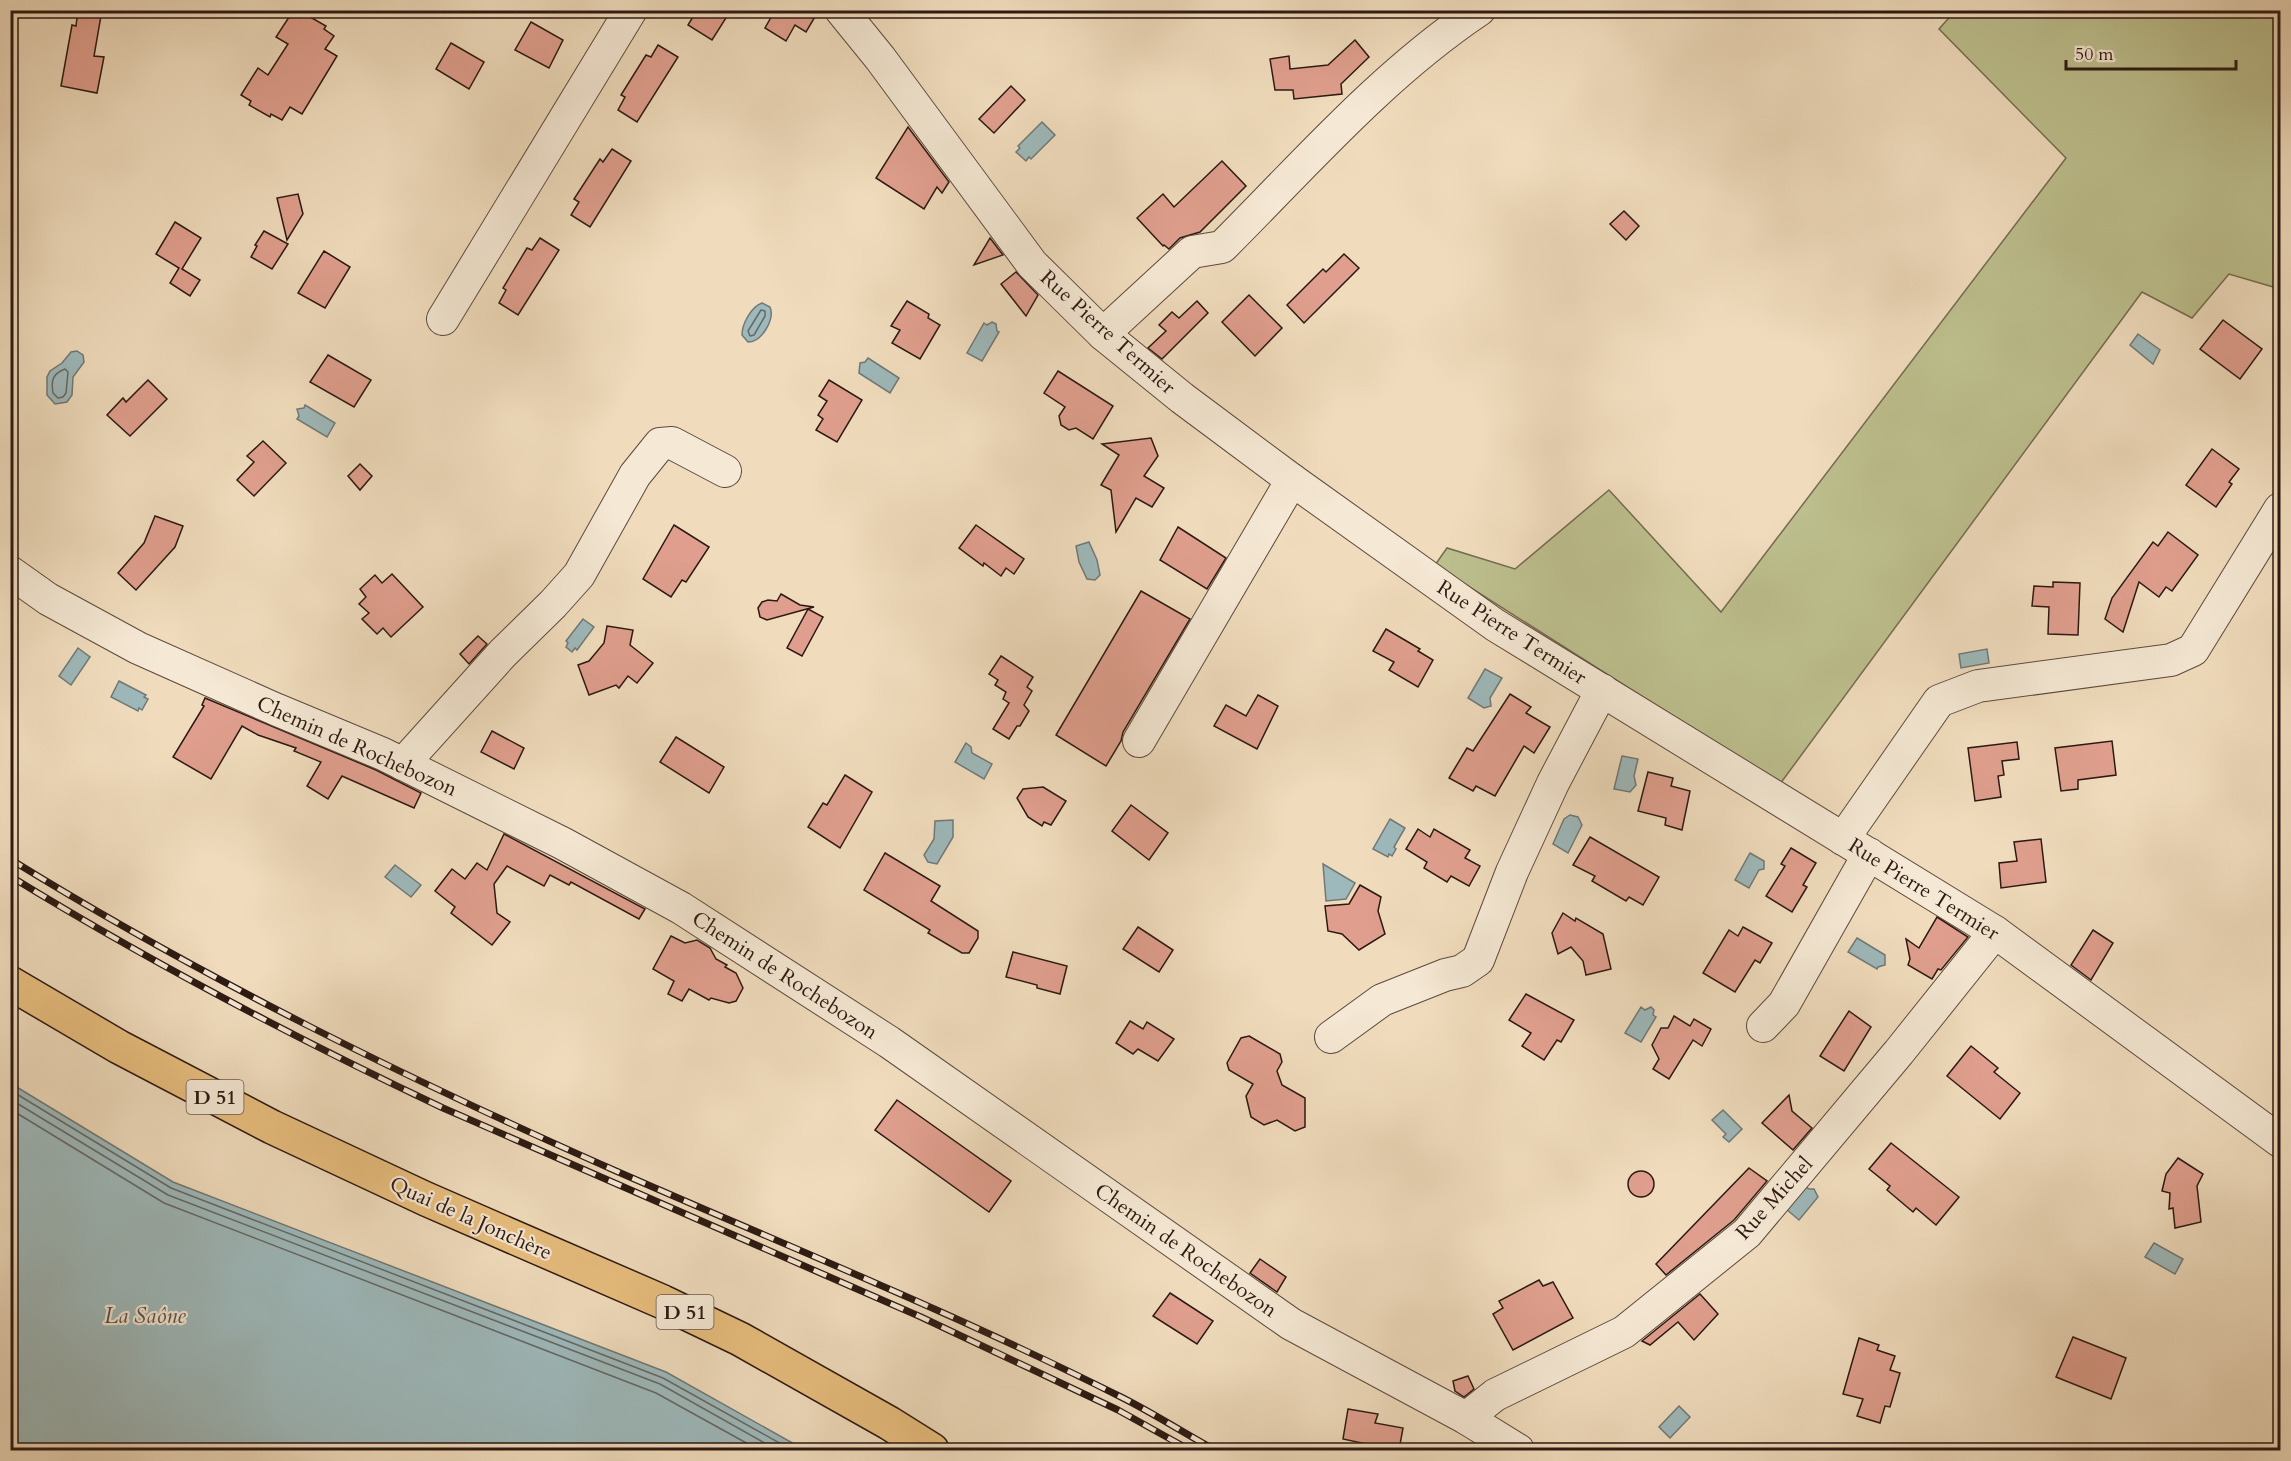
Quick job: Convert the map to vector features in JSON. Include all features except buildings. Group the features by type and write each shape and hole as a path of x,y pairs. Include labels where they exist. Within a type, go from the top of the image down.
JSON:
{"main road":[{"name":"Quai de la Jonchère","path":"10,983 119,1047 272,1127 426,1198 663,1302 740,1339 933,1450"}],"street":[{"path":"443,319 631,10"},
{"name":"Rue Pierre Termier","path":"841,10 880,58 1032,264 1103,334 1182,398 1292,480 1495,625 1995,932 2280,1142"},
{"path":"1103,334 1192,252 1222,247 1388,81 1479,10"},
{"path":"403,764 503,653 579,575 635,475 660,444 672,443 725,471"},
{"path":"1139,741 1292,480"},
{"path":"1763,1026 1784,1004 1856,847 1939,701 1978,686 2170,660 2193,650 2280,509"},
{"name":"Chemin de Rochebozon","path":"10,572 48,599 138,648 403,764 562,843 681,908 890,1042 1292,1324 1466,1418 1518,1450"},
{"path":"1331,1037 1382,1000 1445,975 1462,971 1478,960 1512,872 1553,783 1602,690"},
{"name":"Rue Michel","path":"1466,1418 1495,1395 1624,1332 1747,1233 1899,1053 1995,932"}],"green space":[{"path":"1955,11 2280,11 2280,289 2229,274 2192,318 2142,292 1780,784 1435,565 1447,548 1515,569 1609,490 1721,612 2066,158 1939,29"}],"water":[{"path":"1042,122 1055,135 1031,159 1029,157 1026,161 1016,152 1020,148 1018,146"},
{"path":"762,303 770,307 771,318 762,334 748,342 742,335 744,326 751,312"},
{"path":"992,322 996,324 999,332 982,361 967,353 984,323 987,325"},
{"path":"2138,334 2160,350 2153,364 2130,345"},
{"path":"77,351 83,355 84,362 73,377 72,395 67,402 55,404 47,395 47,377 50,371 62,363 71,352"},
{"path":"868,358 899,378 890,393 859,373 860,363 865,362"},
{"path":"305,405 335,423 327,437 297,419 299,416 297,409 304,408"},
{"path":"1089,542 1097,560 1100,575 1095,580 1087,579 1079,562 1076,546"},
{"path":"583,619 594,627 577,650 575,648 572,652 566,647 568,643 566,641"},
{"path":"78,648 90,657 71,685 59,676"},
{"path":"1987,649 1989,663 1961,668 1959,654"},
{"path":"1485,669 1502,678 1490,698 1491,706 1484,708 1468,698"},
{"path":"119,681 146,695 144,697 148,699 142,710 139,708 138,711 111,697"},
{"path":"966,743 971,747 972,753 992,764 984,779 955,762"},
{"path":"1622,756 1638,759 1634,776 1636,785 1630,792 1614,789"},
{"path":"1570,815 1578,817 1582,825 1568,853 1553,844 1564,819"},
{"path":"1390,819 1405,828 1394,847 1396,849 1392,856 1389,854 1388,857 1373,849"},
{"path":"953,820 953,837 937,864 928,862 924,855 934,839 935,821"},
{"path":"1750,853 1764,861 1764,869 1759,870 1749,888 1735,880"},
{"path":"1323,864 1355,883 1346,899 1326,901"},
{"path":"395,865 421,885 411,897 385,877"},
{"path":"1857,938 1885,955 1885,965 1877,969 1848,952"},
{"path":"1641,1007 1645,1010 1651,1007 1656,1017 1641,1042 1625,1033"},
{"name":"La Saône","path":"10,1083 173,1182 666,1372 805,1450 11,1450"},
{"path":"1723,1110 1742,1129 1729,1142 1723,1137 1726,1134 1712,1120"},
{"path":"1805,1186 1814,1189 1818,1197 1799,1220 1786,1209"},
{"path":"2154,1243 2183,1259 2175,1274 2145,1257"},
{"path":"1679,1406 1690,1417 1670,1438 1659,1427"}],"railway":[{"path":"10,859 157,945 308,1026 538,1136 1059,1366 1121,1397 1215,1450"},
{"path":"10,876 116,939 278,1027 443,1108 921,1317 1118,1410 1190,1450"}]}
